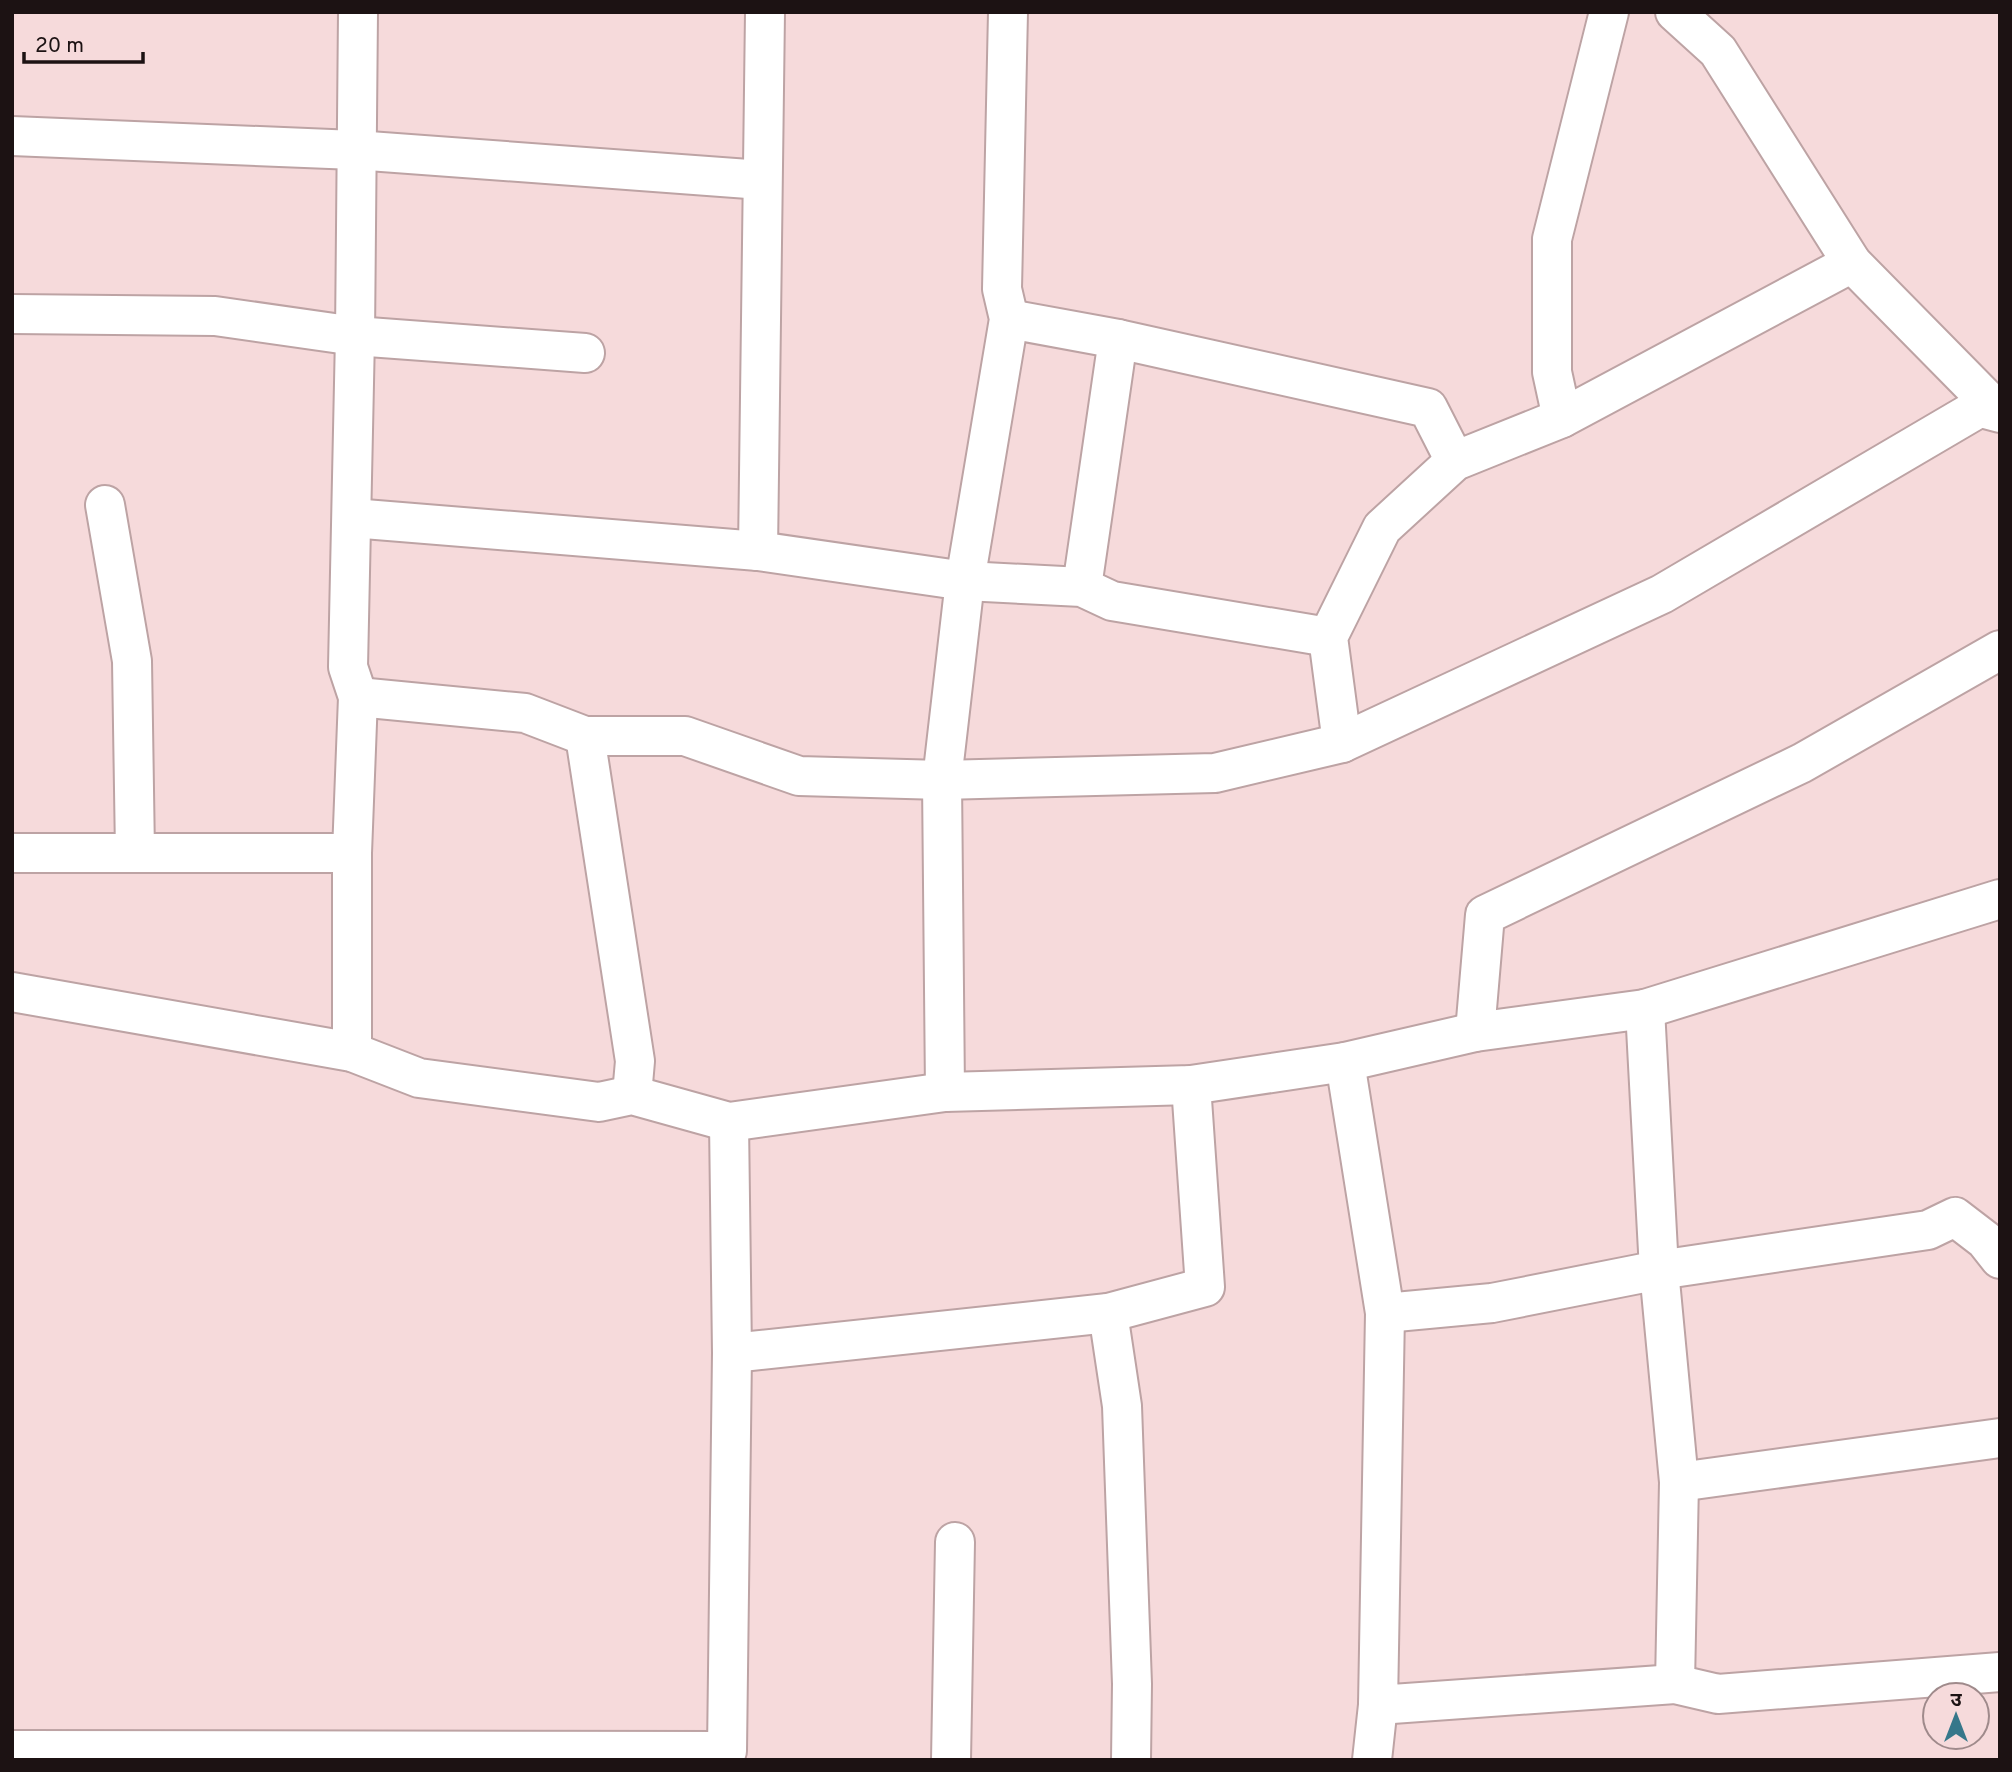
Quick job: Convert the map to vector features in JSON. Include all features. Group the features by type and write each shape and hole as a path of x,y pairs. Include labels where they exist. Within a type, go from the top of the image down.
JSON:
{"street":[{"path":"352,1052 352,853 358,697 348,667 358,12"},
{"path":"758,551 765,12"},
{"path":"945,1092 942,779 965,581 1009,319 1002,289 1008,12"},
{"path":"1562,418 1552,372 1552,239 1609,12"},
{"path":"358,697 525,713 585,736 685,736 799,776 942,779 1215,773 1342,743 1662,594 1994,407 1852,263 1718,51 1675,12"},
{"path":"12,136 355,150 762,180"},
{"path":"1342,743 1328,637 1382,528 1455,461 1562,418 1852,263"},
{"path":"12,314 215,316 355,336 585,353"},
{"path":"1009,319 1118,339 1428,408 1455,461"},
{"path":"1082,587 1118,339"},
{"path":"105,505 132,661 135,853"},
{"path":"352,518 758,551 965,581 1082,587 1112,601 1328,637"},
{"path":"1475,1032 1485,915 1802,763 2000,650"},
{"path":"585,736 635,1061 632,1095"},
{"path":"12,853 352,853"},
{"path":"12,992 352,1052 419,1079 599,1102 632,1095 729,1122 945,1092 1191,1085 1345,1062 1475,1032 1645,1009 2000,899"},
{"path":"1645,1009 1659,1270 1679,1482 1675,1684"},
{"path":"1345,1062 1385,1313 1378,1705 1372,1760"},
{"path":"732,1353 1108,1313 1205,1287 1191,1085"},
{"path":"12,1750 727,1756 732,1353 729,1122"},
{"path":"1385,1313 1492,1303 1659,1270 1928,1230 1955,1217 1985,1240 2000,1259"},
{"path":"1108,1313 1122,1406 1132,1684 1131,1760"},
{"path":"1679,1482 2000,1438"},
{"path":"951,1760 955,1542"},
{"path":"1378,1705 1675,1684 1718,1694 2000,1672"}]}
